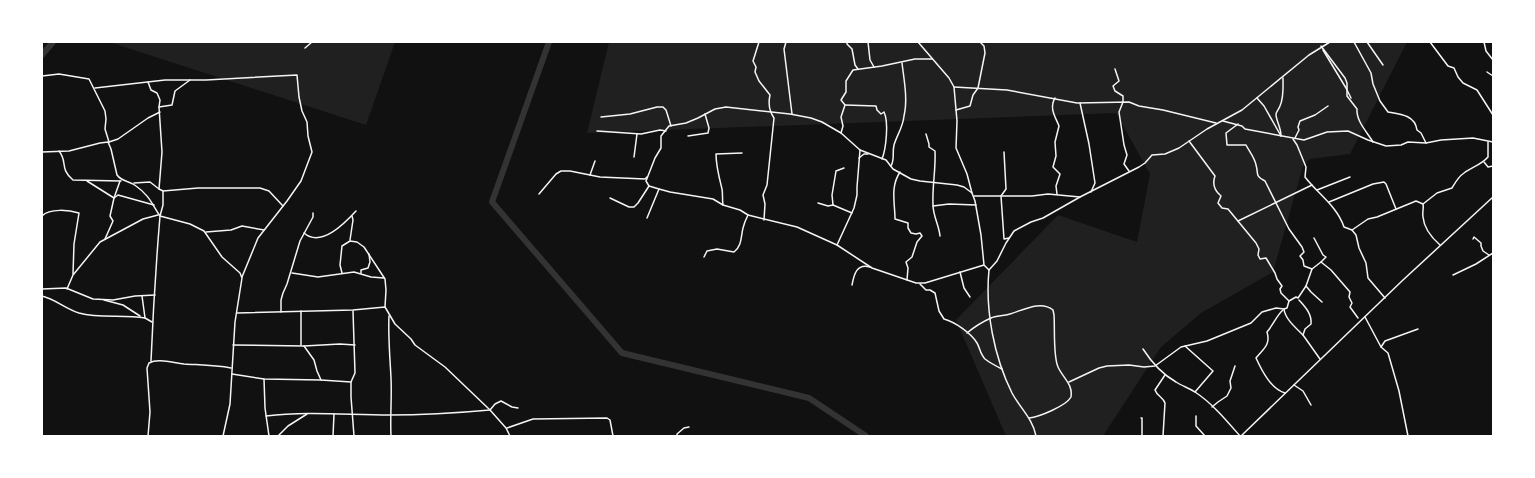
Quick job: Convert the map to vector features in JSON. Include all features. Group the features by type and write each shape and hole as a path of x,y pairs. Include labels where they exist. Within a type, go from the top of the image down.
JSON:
{"street":[{"path":"305,48 312,42"},
{"path":"759,42 754,61 756,67 755,72 758,81 770,95 769,111 774,118 767,185 763,195 765,204 764,220"},
{"path":"786,42 784,53 792,114"},
{"path":"847,42 852,49 855,65 858,69"},
{"path":"868,42 870,60 875,67"},
{"path":"918,42 952,82 954,87 956,110 956,148 974,196 981,235 984,265 989,270"},
{"path":"956,110 970,106 973,95 978,88 985,53 984,46 980,42"},
{"path":"1036,436 1029,418 1016,402 1002,369 993,336 989,301 989,270 1000,257 1009,238 1017,230 1043,218 1145,163 1152,155 1166,154 1179,148 1216,123 1223,121 1242,110 1321,46 1330,42"},
{"path":"1354,42 1371,72 1373,84 1380,101 1388,112 1404,113 1410,116 1426,143"},
{"path":"1367,42 1382,65"},
{"path":"1430,42 1448,66 1454,68 1458,77 1463,83 1477,90 1493,115"},
{"path":"1484,42 1486,51 1493,60"},
{"path":"1321,46 1346,80 1347,96 1356,109 1356,115 1374,142"},
{"path":"1321,46 1351,98"},
{"path":"853,70 902,63 915,59 932,59"},
{"path":"891,166 895,153 894,144 905,115 905,92 902,63"},
{"path":"845,106 841,100 846,92 846,81 855,65"},
{"path":"1115,69 1119,81 1113,86 1115,91 1123,96 1123,102 1119,112 1127,155 1124,164 1129,171"},
{"path":"1487,72 1493,76"},
{"path":"42,76 59,74 90,79 104,111 106,119 105,129 112,149 118,177 121,181"},
{"path":"95,88 165,80 297,75 299,97 302,111 307,122 312,152 301,181 257,239 242,277 236,313 231,368 230,404 223,436"},
{"path":"1281,136 1281,128 1276,114 1284,92 1283,77"},
{"path":"159,106 172,106 175,91 190,80"},
{"path":"148,82 151,90 157,93 160,100 159,106 162,152 160,189"},
{"path":"954,87 1007,90 1080,103 1130,102 1138,106 1163,110 1216,123"},
{"path":"1055,98 1053,101 1053,111 1060,128 1055,142 1056,156 1054,167 1060,174 1056,186 1058,194"},
{"path":"1257,98 1264,106 1281,136"},
{"path":"1080,103 1089,144 1095,183 1091,192"},
{"path":"841,133 841,117 845,106"},
{"path":"845,106 876,106 877,110 881,114 884,112 887,120 884,154 882,159"},
{"path":"1295,138 1299,130 1298,127 1300,121 1315,115 1328,106"},
{"path":"601,117 630,114 657,107 663,107 666,110 671,126"},
{"path":"872,268 836,245 797,227 748,215 740,210 723,205 713,199 670,192 649,186 646,181 655,158 661,148 661,136 669,126 686,123 715,109 726,107 792,114 812,118 822,122 841,133 860,150 886,160 892,169 911,179 957,185 964,187 972,193"},
{"path":"42,152 69,151 105,142 109,143 118,139 148,118 160,112"},
{"path":"688,136 708,133 709,128 705,114"},
{"path":"1223,121 1238,124 1246,129 1306,140 1319,134 1342,130 1353,132 1382,146 1391,147 1408,142 1426,143 1439,140 1473,138 1493,142"},
{"path":"1238,124 1226,133 1227,145 1246,144 1256,165 1256,172 1259,178 1265,181 1289,229 1302,247 1304,252 1300,256 1303,260 1304,266 1312,269"},
{"path":"597,131 637,134 660,130 666,131"},
{"path":"634,157 637,134"},
{"path":"926,134 930,144 929,147 935,151 933,206 935,220 940,236"},
{"path":"1292,138 1297,145 1306,167 1305,177 1319,194 1329,202 1341,216 1344,227 1352,230 1366,263 1370,281 1385,298"},
{"path":"1189,141 1215,176 1213,180 1216,192 1221,196 1218,204 1222,208 1228,210 1259,248 1258,255 1260,259 1266,258 1277,279 1282,285 1280,289 1281,292 1289,301"},
{"path":"1423,204 1437,193 1452,188 1456,180 1464,173 1484,162 1488,157 1488,141"},
{"path":"836,245 852,213 857,195 858,159 860,150"},
{"path":"59,151 63,156 66,173 72,180 121,181"},
{"path":"1004,152 1006,189 1001,196 1004,239 1009,238"},
{"path":"723,205 723,191 719,179 716,154 742,153"},
{"path":"858,159 864,154 870,154"},
{"path":"590,175 594,161"},
{"path":"1484,162 1488,167 1493,166"},
{"path":"833,205 832,195 836,171 844,168"},
{"path":"539,194 559,171 569,170 607,178 647,177"},
{"path":"900,172 897,176 893,193 895,219 908,223 908,228 911,233 920,233 922,236 917,242 912,257 906,262 908,268 907,280"},
{"path":"118,177 132,183 148,196 159,215"},
{"path":"1317,190 1350,177"},
{"path":"87,181 114,198"},
{"path":"105,239 113,220 110,216 114,198 121,181"},
{"path":"132,183 150,182 163,190 198,188 260,188 268,191 283,206"},
{"path":"1329,202 1373,184 1384,182 1396,209"},
{"path":"1238,221 1313,185"},
{"path":"610,198 634,207 649,186"},
{"path":"647,218 659,189"},
{"path":"148,436 150,412 147,368 148,363 151,361 159,215 163,205 163,190"},
{"path":"974,196 1058,194 1080,197"},
{"path":"114,198 118,195 154,205"},
{"path":"1143,349 1155,366 1176,383 1195,392 1240,436 1493,197"},
{"path":"1352,230 1368,219 1377,217 1415,201 1423,204"},
{"path":"818,203 828,206 833,205 852,213"},
{"path":"933,206 949,204 976,205"},
{"path":"1423,204 1425,225 1431,237 1441,246"},
{"path":"42,216 50,211 79,212 78,226 74,238 73,275 68,289"},
{"path":"304,233 307,236 324,236 333,231 356,211"},
{"path":"281,312 281,300 283,293 288,284 300,241 313,217 313,213"},
{"path":"73,275 94,249 105,239 119,233 143,219 159,215 190,224 206,232 222,257 242,277"},
{"path":"704,257 707,251 710,250 734,252 737,250 743,236 743,228 748,215"},
{"path":"342,273 340,265 342,246 350,240 353,225 352,216"},
{"path":"206,232 231,230 242,226 264,230"},
{"path":"1473,239 1474,237 1482,243 1481,246 1483,252 1489,255"},
{"path":"1286,394 1277,391 1267,378 1256,358 1265,349 1269,338 1267,332 1274,325 1280,312 1287,308 1289,301 1296,297 1298,298 1306,286 1312,269 1326,257 1323,255 1314,238"},
{"path":"350,240 360,243 369,254 384,278 386,285 385,307 389,316 415,345 445,367 490,410 506,428 510,436"},
{"path":"1453,275 1476,264 1493,253"},
{"path":"361,274 361,270 366,269 369,265 369,254"},
{"path":"1322,262 1350,292 1349,297 1352,303 1350,307 1358,318"},
{"path":"920,284 984,265"},
{"path":"852,285 854,274 857,269 864,266 920,284 926,290 930,290 935,293 944,319 954,322 976,340 980,352 985,359 1002,369"},
{"path":"291,273 316,277 354,272 370,277 384,278"},
{"path":"960,272 964,288 970,297"},
{"path":"1306,286 1322,302"},
{"path":"42,289 68,289 93,299 113,300 142,296 155,296"},
{"path":"42,296 51,298 78,313 96,316 140,317 152,322"},
{"path":"142,296 145,318"},
{"path":"102,299 123,305 140,317"},
{"path":"1299,300 1307,309 1312,318 1311,324 1305,329 1303,335"},
{"path":"967,333 991,318 1039,305 1051,308 1054,315 1055,352 1058,366 1065,379 1069,382 1072,395 1068,401 1036,417 1029,418"},
{"path":"236,313 353,310 385,307"},
{"path":"1069,382 1098,368 1107,366 1155,366 1177,349 1206,341 1251,323 1262,312 1276,308 1284,310 1292,323 1303,335 1320,359"},
{"path":"353,310 355,373 351,382 354,436"},
{"path":"301,311 301,346"},
{"path":"389,316 388,339 391,378 391,436"},
{"path":"1365,317 1381,347 1388,353 1400,391 1408,436"},
{"path":"1381,347 1384,341 1418,329"},
{"path":"233,345 355,345"},
{"path":"304,346 314,360 321,380"},
{"path":"1185,346 1213,371 1195,392"},
{"path":"151,361 212,365 231,368"},
{"path":"1212,407 1227,396 1231,388 1230,381 1235,366"},
{"path":"232,374 264,379 351,382"},
{"path":"1163,436 1165,403 1163,398 1157,394 1155,390 1165,374"},
{"path":"264,379 266,416 269,436"},
{"path":"1294,385 1303,391 1311,405"},
{"path":"266,416 293,413 390,415 490,410 495,404 501,402 518,408"},
{"path":"278,436 288,426 307,414"},
{"path":"333,436 334,414"},
{"path":"1196,416 1196,426 1205,436"},
{"path":"506,428 533,419 609,418 613,436"},
{"path":"1141,418 1142,436"},
{"path":"677,436 684,428 689,427"}],"shaded area":[{"path":"109,42 395,42 366,125"},
{"path":"609,42 1407,42 1350,154 1310,159 1303,166 1273,272 1201,313 1161,347 1103,436 1006,436 956,320 1058,215 1137,242 1150,174 1116,113 587,133"}],"waterway":[{"path":"42,55 53,42"},
{"path":"549,42 492,202 622,353 809,398 866,436"}]}
